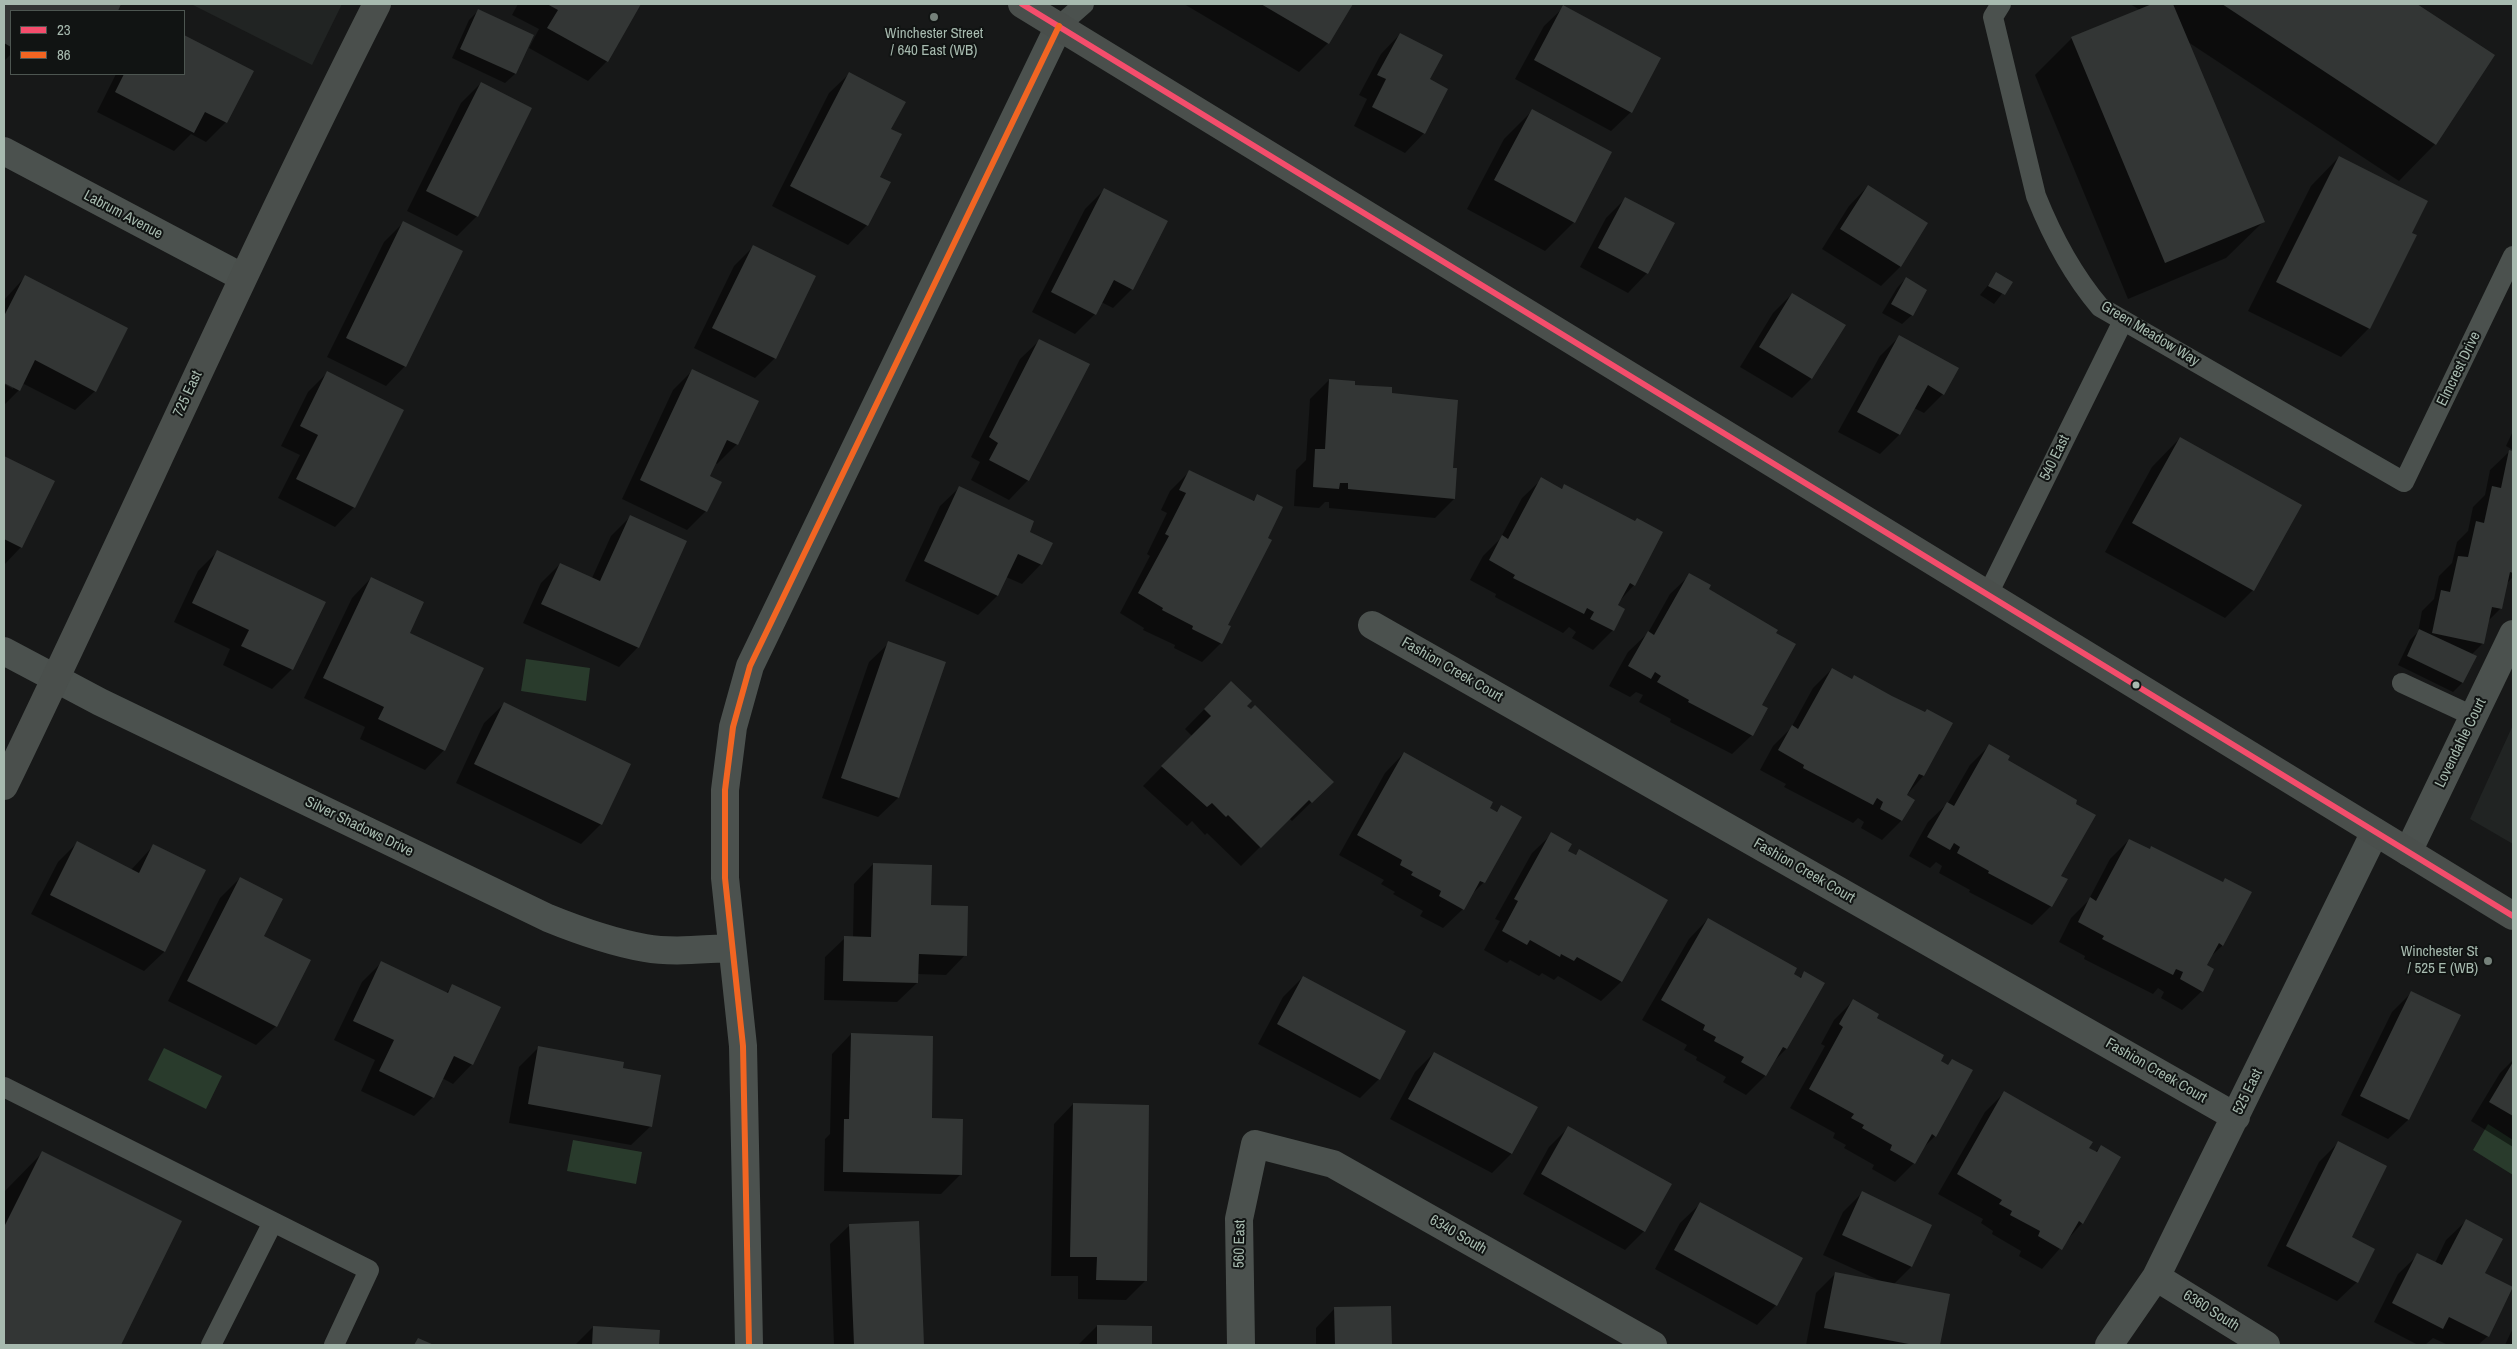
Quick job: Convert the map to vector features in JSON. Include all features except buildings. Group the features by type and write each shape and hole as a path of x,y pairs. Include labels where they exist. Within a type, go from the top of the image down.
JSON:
{"main road":[{"name":"725 East","path":"4,786 56,679 242,277 377,4"},
{"path":"1022,4 1061,15 1988,594 2513,916"}],"street":[{"path":"749,1345 743,1046 725,878 725,790 733,727 750,666 1061,15"},
{"name":"Labrum Avenue","path":"4,151 242,277"},
{"name":"Fashion Creek Court","path":"1372,624 2236,1117"},
{"name":"Lovendahle Court","path":"2408,852 2513,634"},
{"name":"Silver Shadows Drive","path":"4,651 120,712 548,918 596,936 647,948 686,950 731,948"},
{"name":"525 East","path":"2109,1345 2156,1277 2376,832"},
{"name":"560 East","path":"1240,1345 1239,1219 1255,1144"},
{"name":"6340 South","path":"1255,1144 1333,1164 1653,1345"},
{"name":"6360 South","path":"2156,1277 2266,1345"}],"lane":[{"path":"1061,15 1084,4"},
{"name":"Green Meadow Way","path":"2001,4 1993,17 2036,196 2047,224 2080,283 2100,307 2404,482"},
{"name":"Elmcrest Drive","path":"2404,482 2513,256"},
{"name":"540 East","path":"1988,594 2123,321"},
{"path":"2402,682 2473,716"},
{"path":"4,1086 369,1270 334,1345"},
{"path":"212,1345 273,1222"}],"shaded area":[{"path":"191,4 342,4 312,65"},
{"path":"526,659 590,668 586,701 521,691"},
{"path":"2513,725 2513,844 2470,819"},
{"path":"164,1048 222,1076 206,1109 148,1080"},
{"path":"2488,1124 2513,1140 2513,1175 2473,1150"},
{"path":"573,1140 642,1152 636,1184 567,1171"}],"transit line":[{"name":"23","path":"1022,4 2513,916"},
{"name":"86","path":"749,1345 743,1046 725,878 725,790 733,727 750,666 1059,26"}],"place":[{"name":"Winchester Street / 640 East (WB)","path":"934,17"},
{"name":"Winchester St / 525 E (WB)","path":"2488,961"}]}
